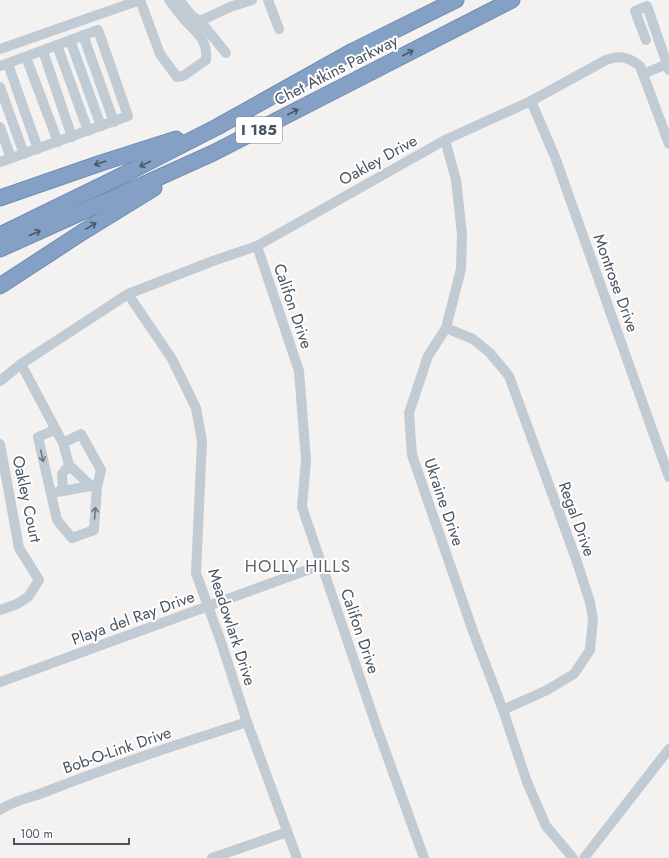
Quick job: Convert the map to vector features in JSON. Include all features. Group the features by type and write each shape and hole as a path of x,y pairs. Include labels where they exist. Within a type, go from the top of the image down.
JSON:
{"highway":[{"name":"Chet Atkins Parkway","path":"0,235 217,127 353,51 456,0"},
{"name":"Chet Atkins Parkway","path":"0,249 213,153 512,0"},
{"path":"0,198 101,163 217,127"},
{"path":"0,286 81,233 213,153"}],"street":[{"path":"0,49 140,0 160,54 177,77 183,76 206,60 207,50 201,36 182,17 169,0"},
{"path":"179,0 192,16 200,21 226,53"},
{"path":"200,21 230,7 252,0"},
{"path":"268,0 279,29"},
{"path":"646,40 635,11 647,6 668,67 641,70 665,118 669,144"},
{"path":"0,162 24,154 58,142 101,126 114,122 128,116 98,30 4,65 38,149"},
{"path":"83,35 114,122"},
{"path":"70,40 101,126"},
{"path":"57,45 88,131"},
{"path":"42,51 72,137"},
{"path":"26,57 58,142"},
{"name":"Oakley Drive","path":"0,381 21,364 128,294 213,261 257,246 445,140 531,101 606,60 616,57 630,59 641,70"},
{"path":"0,87 24,154"},
{"name":"Montrose Drive","path":"531,101 555,157 669,477"},
{"path":"0,127 11,158"},
{"name":"Ukraine Drive","path":"445,140 456,180 462,234 461,269 446,328 428,356 409,413 412,455 474,634 503,710 527,782 546,826 574,858"},
{"name":"Califon Drive","path":"257,246 299,371 306,460 302,507 375,721 424,858"},
{"name":"Meadowlark Drive","path":"128,294 172,359 196,408 202,441 196,573 221,642 247,722 296,858"},
{"name":"Regal Drive","path":"446,328 473,339 490,353 509,376 585,585 593,619 590,650 574,674 547,690 503,710"},
{"path":"21,364 63,443 70,468 94,485"},
{"path":"55,428 38,437 57,520 72,538 94,530 94,485 101,470 81,434 63,443"},
{"name":"Oakley Court","path":"0,444 19,548 39,580 28,597 18,604 0,610"},
{"path":"63,490 62,474 66,469 70,468"},
{"path":"51,493 94,485"},
{"name":"Playa del Ray Drive","path":"0,682 321,565"},
{"name":"Bob-O-Link Drive","path":"0,810 6,806 36,796 74,780 247,722"},
{"path":"584,858 669,749"},
{"path":"212,858 287,832"}],"district":[{"name":"HOLLY HILLS","path":"298,566"}]}
